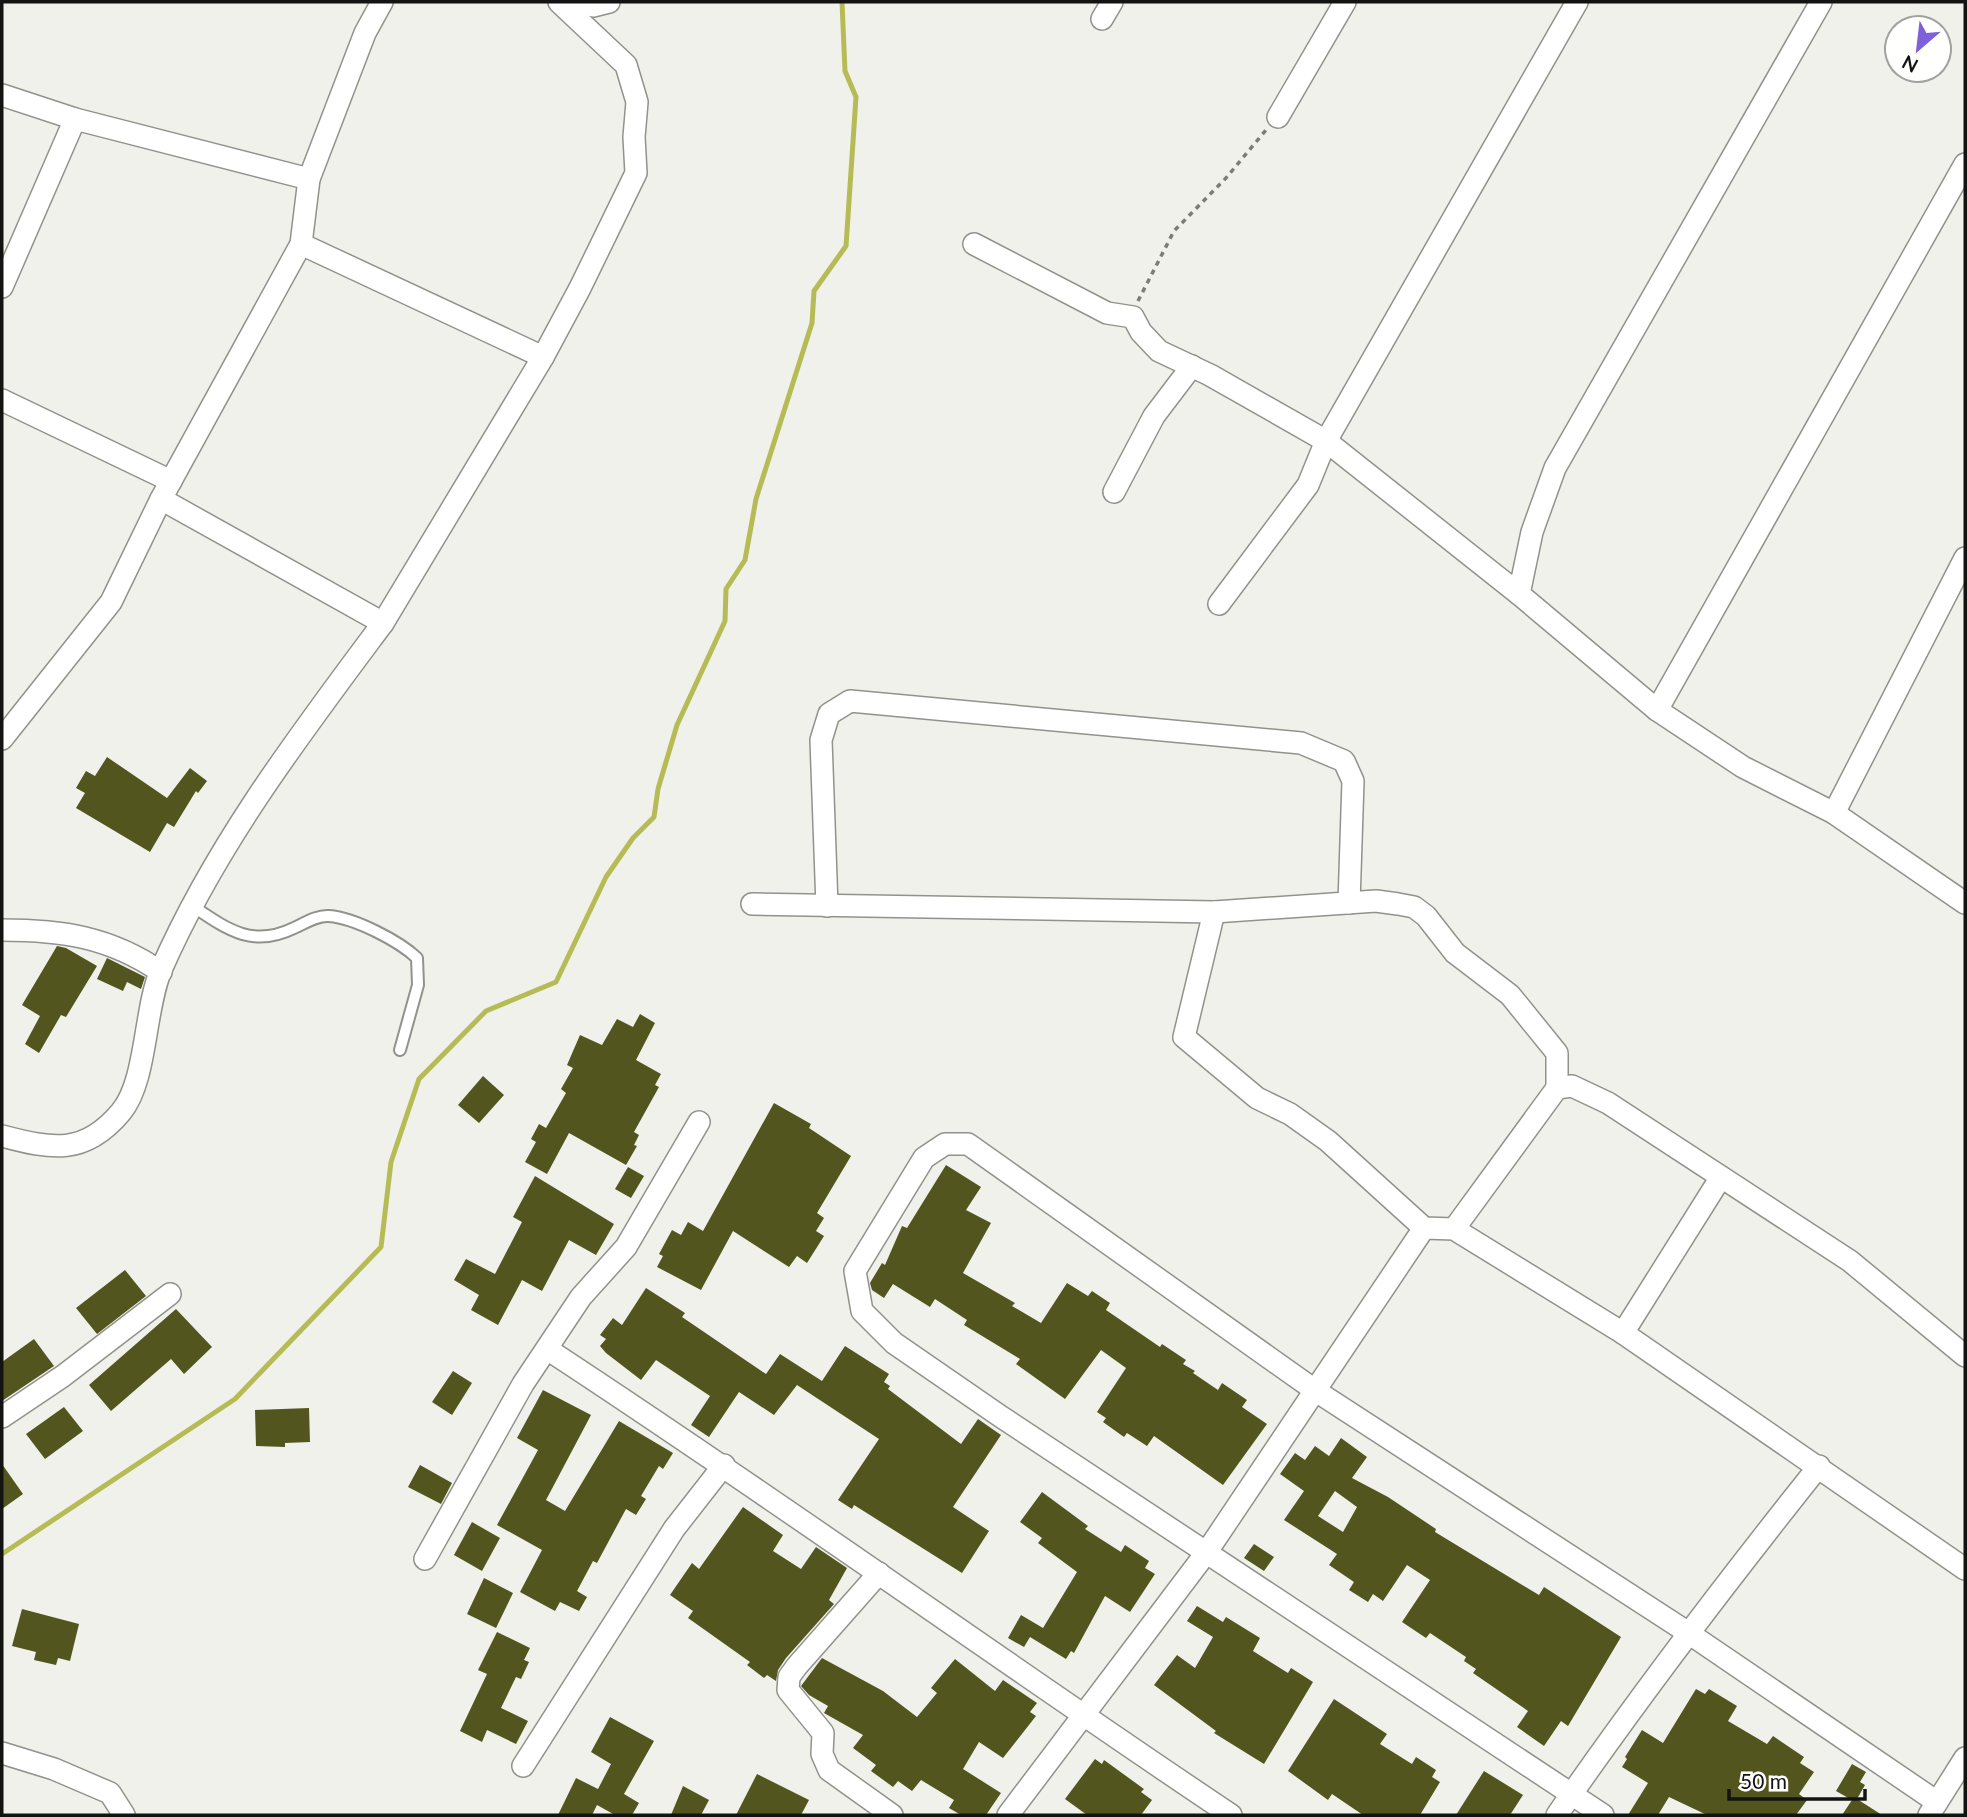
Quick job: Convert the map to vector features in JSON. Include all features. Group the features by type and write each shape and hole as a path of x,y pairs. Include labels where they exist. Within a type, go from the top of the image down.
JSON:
{"street":[{"path":"2,739 111,602 166,490 301,244 309,179 365,33 382,2"},
{"path":"2,1136 49,1148 89,1140 122,1111 138,1077 144,1034 160,972 227,845 281,763 383,623 542,358 580,288 636,173 634,137 637,102 626,65 559,2"},
{"path":"570,2 593,6 609,2"},
{"path":"1278,117 1345,2"},
{"path":"1219,604 1308,485 1326,441 1577,2"},
{"path":"1519,594 1532,532 1555,468 1821,2"},
{"path":"2,95 75,118 309,179"},
{"path":"2,287 75,118"},
{"path":"1657,710 1965,164"},
{"path":"301,244 542,358"},
{"path":"974,244 1107,313 1133,317 1141,332 1159,351 1192,366 1326,441 1519,594 1657,710 1743,767 1834,813 1965,903"},
{"path":"1114,492 1154,416 1192,366"},
{"path":"2,400 166,490 383,623"},
{"path":"1834,813 1965,558"},
{"path":"827,906 821,740 828,714 850,701 1301,743 1344,761 1353,781 1349,903"},
{"path":"752,904 1213,912 1349,903 1414,907 1426,916 1455,953 1510,995 1557,1053 1557,1088 1454,1229"},
{"path":"1213,912 1184,1037 1257,1098 1290,1115 1328,1141 1424,1228 1454,1229 1623,1333 1965,1569"},
{"path":"2,930 70,932 133,953 160,972"},
{"path":"1557,1088 1572,1086 1608,1103 1850,1261 1965,1356"},
{"path":"425,1559 523,1384 581,1297 625,1247 699,1122"},
{"path":"1602,1815 894,1343 862,1311 855,1271 925,1158 945,1144 968,1144 1316,1391 1687,1632 1933,1809 1965,1758"},
{"path":"1623,1333 1721,1177"},
{"path":"1008,1815 1206,1553 1424,1228"},
{"path":"2,1417 63,1376 170,1294"},
{"path":"547,1349 724,1465 1083,1716 1231,1815"},
{"path":"523,1766 674,1529 724,1465"},
{"path":"1557,1815 1687,1632 1819,1466"},
{"path":"879,1573 797,1666 789,1677 788,1690 823,1733 822,1754 829,1770 892,1815"},
{"path":"2,1753 54,1769 110,1793 124,1815"}],"lane":[{"path":"194,907 231,933 254,937 287,931 316,918 330,916 405,947 417,958 418,985 400,1050"}],"path":[{"path":"1133,317 1140,294 1174,231 1226,178 1278,117"}],"building":[{"path":"107,757 167,798 190,768 207,781 198,793 196,791 174,827 167,823 150,852 76,808 85,793 76,788 86,771 95,776"},
{"path":"57,946 66,948 97,966 66,1017 61,1015 39,1053 25,1044 40,1016 22,1005"},
{"path":"107,958 145,977 141,989 127,982 123,991 97,979"},
{"path":"640,1014 655,1023 636,1060 661,1074 655,1085 659,1087 634,1132 639,1135 634,1145 637,1146 626,1165 569,1133 547,1174 525,1162 536,1142 531,1139 539,1124 546,1128 566,1093 561,1089 573,1068 567,1065 580,1035 602,1045 617,1019 633,1027"},
{"path":"483,1076 504,1095 479,1123 458,1105"},
{"path":"774,1103 811,1124 809,1128 851,1156 817,1213 824,1218 816,1231 824,1236 807,1263 797,1256 789,1267 733,1231 701,1290 657,1267 663,1256 659,1254 672,1230 681,1235 688,1222 703,1231"},
{"path":"946,1165 981,1187 966,1210 991,1223 963,1273 1015,1303 1012,1306 1041,1323 1067,1283 1088,1296 1092,1291 1110,1303 1106,1310 1160,1347 1162,1344 1186,1360 1183,1364 1195,1371 1193,1373 1218,1390 1222,1383 1247,1400 1242,1407 1267,1424 1223,1485 1154,1436 1147,1446 1127,1433 1124,1437 1103,1422 1106,1418 1097,1412 1126,1368 1101,1350 1065,1399 1016,1364 1020,1359 964,1325 967,1320 935,1299 930,1307 893,1284 884,1298 872,1290 870,1283 882,1263 885,1265 902,1226 907,1228"},
{"path":"628,1167 644,1176 631,1198 615,1189"},
{"path":"535,1176 614,1224 596,1255 569,1240 542,1291 522,1280 498,1325 471,1310 479,1295 454,1280 466,1259 495,1274 522,1222 513,1217"},
{"path":"125,1270 146,1296 97,1334 76,1308"},
{"path":"646,1288 685,1313 682,1317 766,1374 780,1354 822,1381 845,1346 889,1374 884,1382 890,1386 888,1389 961,1444 978,1419 1001,1435 953,1507 989,1531 962,1573 854,1505 852,1509 838,1500 879,1439 797,1385 774,1415 739,1392 709,1437 691,1425 710,1396 656,1360 641,1380 606,1353 600,1346 606,1339 600,1335 613,1318 622,1325"},
{"path":"176,1309 212,1347 184,1374 171,1359 111,1411 89,1385"},
{"path":"34,1339 54,1366 2,1401 2,1362"},
{"path":"453,1371 472,1383 452,1415 432,1402"},
{"path":"543,1390 591,1415 546,1500 565,1511 619,1421 673,1453 663,1469 659,1466 641,1496 646,1499 636,1515 626,1509 597,1563 593,1561 577,1591 587,1597 579,1611 560,1602 555,1611 520,1592 542,1550 497,1525 538,1450 517,1438"},
{"path":"64,1407 83,1431 45,1459 26,1434"},
{"path":"309,1408 310,1442 285,1443 285,1447 256,1446 255,1410"},
{"path":"1341,1438 1367,1457 1352,1478 1388,1497 1436,1529 1435,1532 1539,1595 1544,1587 1621,1637 1568,1726 1561,1721 1544,1746 1517,1727 1528,1711 1473,1673 1476,1669 1464,1661 1466,1657 1430,1633 1426,1638 1402,1622 1430,1580 1407,1565 1383,1601 1373,1594 1368,1602 1349,1590 1354,1582 1329,1565 1337,1554 1284,1520 1304,1491 1280,1474 1295,1453 1305,1460 1315,1446 1329,1456","holes":["1335,1491 1357,1507 1343,1532 1318,1516"]},
{"path":"2,1464 23,1494 2,1509"},
{"path":"420,1465 452,1483 441,1504 408,1487"},
{"path":"1042,1492 1088,1526 1085,1529 1121,1552 1125,1545 1149,1561 1145,1568 1155,1574 1130,1612 1105,1596 1074,1653 1071,1651 1066,1659 1030,1637 1024,1647 1008,1638 1021,1615 1043,1628 1077,1572 1038,1543 1042,1538 1020,1522"},
{"path":"743,1507 783,1535 773,1551 801,1569 816,1547 847,1568 829,1600 834,1604 786,1658 778,1670 776,1681 767,1675 764,1678 747,1665 750,1662 688,1618 693,1611 670,1595 692,1563 699,1569"},
{"path":"472,1522 500,1538 482,1571 454,1555"},
{"path":"1254,1544 1274,1557 1264,1571 1244,1558"},
{"path":"484,1578 513,1593 496,1628 467,1614"},
{"path":"1197,1606 1223,1622 1226,1617 1260,1638 1253,1651 1288,1673 1291,1668 1313,1682 1264,1764 1214,1733 1216,1731 1154,1685 1177,1655 1195,1668 1213,1637 1187,1621"},
{"path":"22,1609 79,1624 70,1661 58,1658 56,1665 34,1660 36,1652 12,1646"},
{"path":"497,1632 530,1648 524,1660 529,1662 521,1679 516,1677 501,1708 528,1721 516,1744 487,1730 482,1742 460,1731 487,1674 478,1670"},
{"path":"822,1658 883,1691 917,1717 937,1693 931,1688 955,1659 995,1691 1003,1680 1037,1703 1030,1712 1036,1716 1003,1758 979,1742 963,1769 1001,1793 986,1815 961,1815 949,1808 954,1800 921,1780 912,1791 898,1781 893,1787 871,1771 876,1765 853,1748 863,1735 824,1713 828,1706 809,1695 801,1686"},
{"path":"1696,1689 1705,1694 1709,1689 1737,1706 1728,1721 1767,1744 1773,1736 1804,1757 1800,1763 1814,1772 1799,1794 1807,1800 1796,1815 1707,1815 1669,1797 1658,1815 1628,1815 1648,1783 1622,1767 1627,1759 1625,1757 1642,1730 1663,1743"},
{"path":"1334,1699 1387,1734 1380,1744 1412,1764 1416,1757 1436,1770 1432,1777 1440,1782 1420,1815 1363,1815 1332,1794 1328,1800 1288,1771"},
{"path":"610,1717 654,1741 624,1794 639,1803 632,1815 615,1815 597,1805 592,1815 558,1815 576,1778 598,1789 611,1764 591,1752"},
{"path":"1095,1759 1102,1764 1104,1760 1144,1789 1141,1792 1152,1800 1141,1815 1087,1815 1065,1799"},
{"path":"1852,1764 1866,1772 1860,1782 1865,1785 1857,1799 1882,1815 1842,1815 1852,1800 1836,1791"},
{"path":"1484,1771 1523,1795 1510,1815 1456,1815"},
{"path":"757,1774 809,1800 801,1815 736,1815"},
{"path":"683,1786 709,1800 701,1815 671,1815"}],"waterway":[{"path":"2,1554 235,1399 381,1247 391,1162 419,1079 486,1011 556,982 606,877 633,838 654,817 658,789 677,725 725,621 726,589 745,560 756,499 812,323 814,291 846,246 856,97 845,71 842,2"}]}
